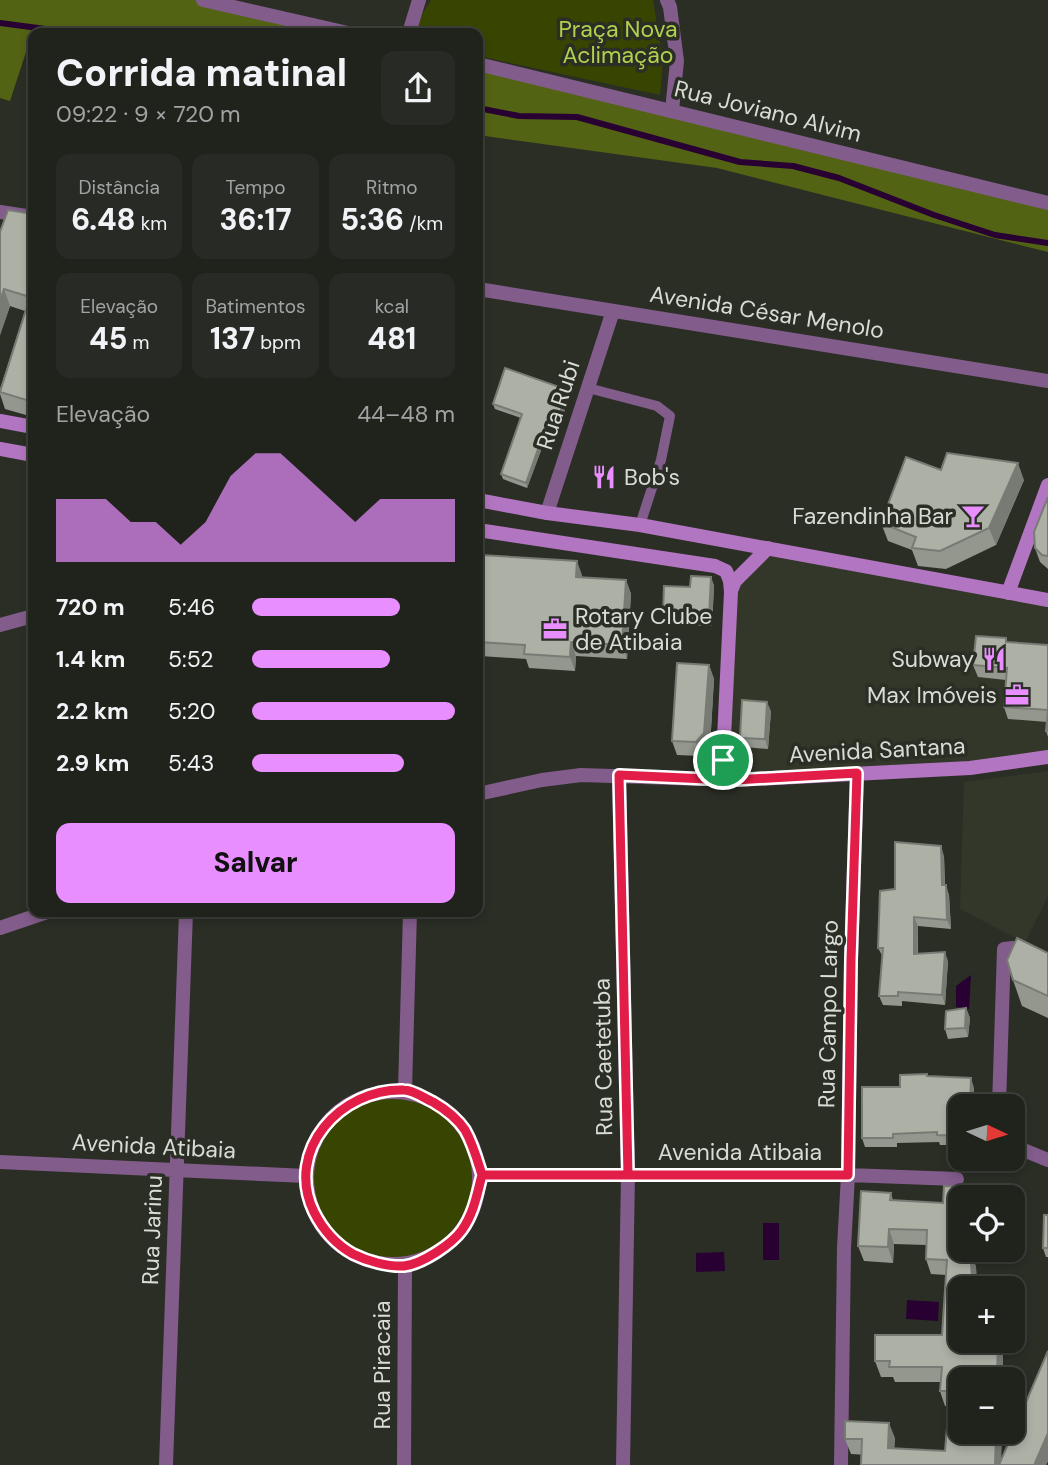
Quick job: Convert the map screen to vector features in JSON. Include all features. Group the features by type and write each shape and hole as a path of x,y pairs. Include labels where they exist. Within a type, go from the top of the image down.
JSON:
{"main road":[{"path":"0,421 28,426"},
{"path":"0,450 28,454"},
{"path":"1008,593 1048,485"},
{"path":"483,501 547,513 640,525 1048,600"},
{"path":"483,531 715,566 726,571 731,592 723,760 724,769 735,780"},
{"path":"731,592 735,581 768,548"},
{"name":"Avenida Santana","path":"735,780 970,768 1048,757"}],"street":[{"path":"203,0 326,28"},
{"path":"411,28 419,0"},
{"path":"667,0 677,61 672,111"},
{"name":"Rua Joviano Alvim","path":"483,65 1048,203"},
{"path":"0,212 28,216"},
{"name":"Avenida César Menolo","path":"483,290 1048,381"},
{"name":"Rua Rubi","path":"547,513 613,310"},
{"path":"0,625 28,617"},
{"path":"707,779 716,774 723,760"},
{"name":"Rua Campo Largo","path":"841,1465 857,773"},
{"name":"Avenida Santana","path":"483,793 581,775 735,780"},
{"name":"Rua Caetetuba","path":"619,775 628,1175 623,1465"},
{"path":"0,928 32,917"},
{"name":"Rua Jarinu","path":"166,1465 186,917"},
{"path":"405,1090 410,917"},
{"path":"999,1094 1004,949 1013,948 1048,964"},
{"path":"405,1090 445,1109 464,1128 482,1175 474,1206 462,1230 442,1249 405,1266 365,1260 341,1247 322,1228 310,1203 306,1176 311,1150 317,1138 324,1126 343,1107 368,1095 405,1090"},
{"path":"1026,1151 1048,1160"},
{"name":"Avenida Atibaia","path":"0,1161 306,1176"},
{"name":"Avenida Atibaia","path":"482,1175 848,1175 957,1179"},
{"name":"Rua Piracaia","path":"404,1465 405,1266"}],"lane":[{"path":"588,388 657,407 670,416 661,460 640,525"}],"shaded area":[{"path":"768,548 1048,604 1048,753 1017,759 735,780 723,759 727,652 742,573"},
{"path":"1048,771 1048,896 1025,943 960,909 964,782"},
{"path":"971,975 969,1009 956,1007 956,986"},
{"path":"763,1223 779,1223 779,1260 763,1260"},
{"path":"724,1252 725,1271 696,1272 696,1253"},
{"path":"907,1300 939,1302 938,1321 906,1319"}],"green space":[{"path":"0,0 203,0 326,28 28,28 28,49 10,101 0,98"},
{"name":"Praça Nova Aclimação","path":"431,0 653,0 663,61 660,95 483,57 483,28 417,28"},
{"path":"483,65 1048,205 1048,252 717,168 483,136"},
{"path":"393,1092 426,1098 454,1117 473,1145 479,1178 473,1211 454,1239 426,1258 393,1264 360,1258 332,1239 313,1211 307,1178 313,1145 332,1117 360,1098"}],"building":[{"path":"8,210 28,213 28,296 4,289 0,301 0,232"},
{"path":"28,303 28,400 0,392"},
{"path":"505,368 568,390 555,427 547,424 526,483 501,474 522,414 493,404"},
{"path":"947,453 1018,463 989,528 940,551 912,548 916,537 881,523 906,457 941,470"},
{"path":"1048,497 1048,556 1042,555 1035,548 1034,532"},
{"path":"483,555 577,561 576,577 626,580 622,645 571,642 570,657 524,654 525,645 483,642"},
{"path":"691,576 711,577 709,617 663,615 664,586 690,587"},
{"path":"976,636 1006,638 1006,642 1048,645 1048,710 1004,707 1007,668 973,665"},
{"path":"677,663 709,665 704,733 696,742 672,741"},
{"path":"742,700 767,702 765,739 740,738"},
{"path":"895,842 941,846 942,885 946,885 947,920 914,917 914,954 945,952 942,995 898,992 898,996 879,996 883,948 878,948 880,891 895,889"},
{"path":"1017,938 1048,953 1048,996 1013,980 1007,960"},
{"path":"966,1008 965,1028 945,1029 946,1011"},
{"path":"927,1074 971,1078 970,1094 948,1094 948,1135 937,1135 937,1132 893,1134 893,1138 862,1138 862,1087 900,1087 900,1075"},
{"path":"944,1186 948,1186 948,1262 971,1262 972,1276 948,1276 948,1353 998,1353 997,1367 948,1367 948,1391 940,1391 942,1367 889,1367 890,1361 875,1361 875,1335 942,1335 947,1260 926,1259 927,1230 889,1229 888,1247 858,1246 861,1191 891,1193 890,1200 943,1203"},
{"path":"1044,1215 1048,1215 1048,1248 1043,1248"},
{"path":"1048,1351 1048,1433 1035,1463 1045,1465 999,1465 1008,1444 1025,1444 1025,1405"},
{"path":"948,1415 948,1444 996,1444 995,1465 861,1465 862,1439 845,1439 845,1421 889,1423 888,1448 945,1451"}],"waterway":[{"path":"0,23 38,28"},
{"path":"483,109 519,116 577,117 740,162 793,166 839,178 934,215 995,235 1048,243"}],"place":[{"name":"Bob's","path":"604,477"},
{"name":"Fazendinha Bar","path":"973,516"},
{"name":"Rotary Clube de Atibaia","path":"555,629"},
{"name":"Subway","path":"994,659"},
{"name":"Max Imóveis","path":"1017,695"}],"route":[{"path":"723,760 716,774 707,779 619,775 628,1175 482,1175 464,1128 445,1109 405,1090 368,1095 343,1107 324,1126 311,1150 306,1176 310,1203 322,1228 341,1247 365,1260 405,1266 442,1249 462,1230 474,1206 482,1175 848,1175 857,773 735,780 724,769 723,760"}]}
